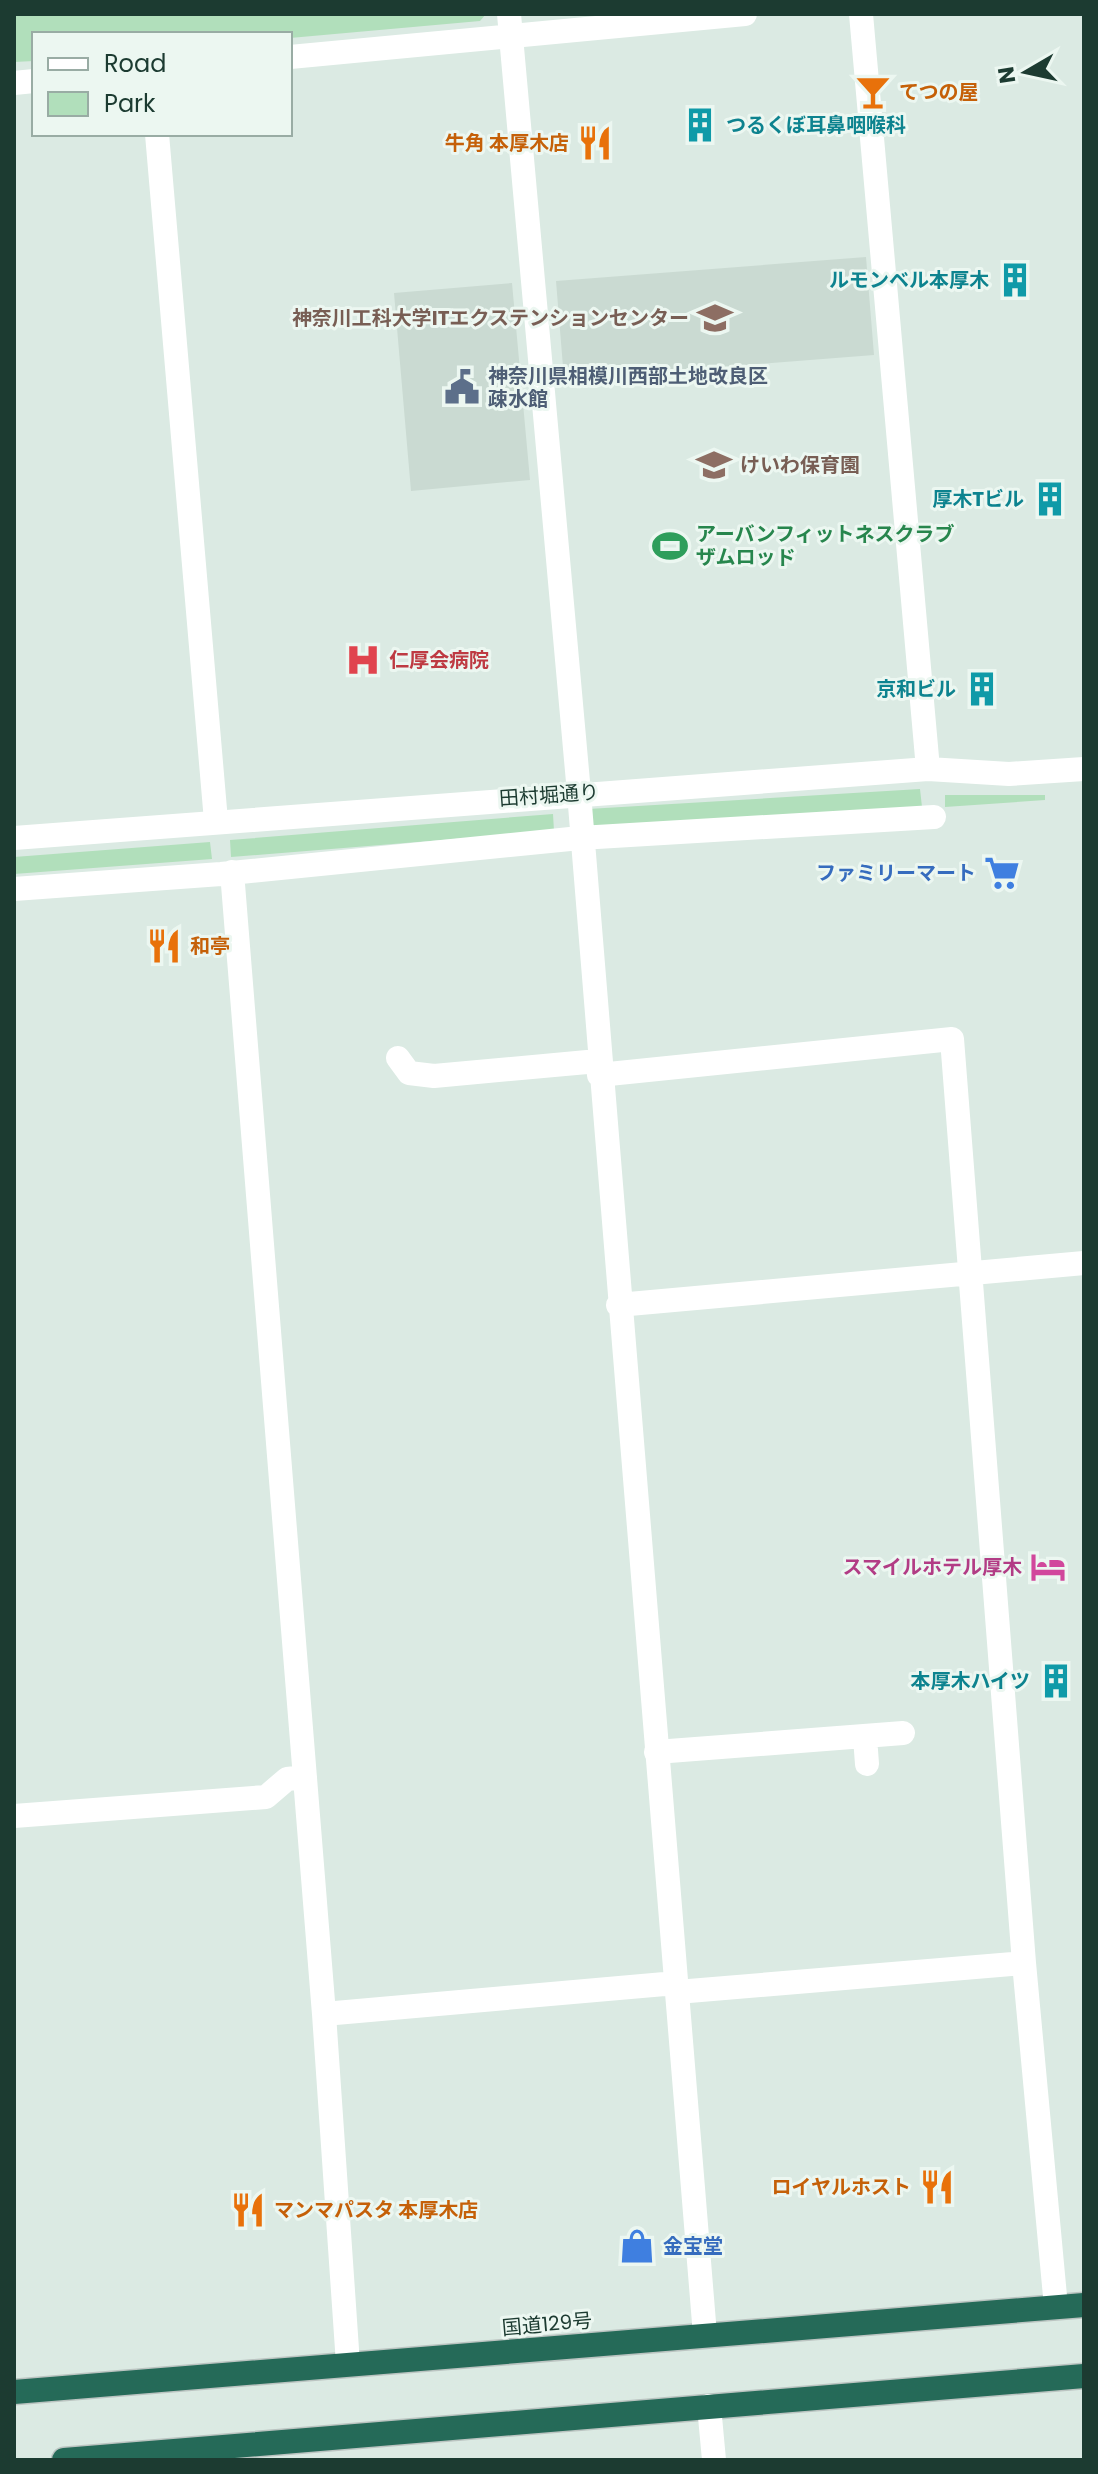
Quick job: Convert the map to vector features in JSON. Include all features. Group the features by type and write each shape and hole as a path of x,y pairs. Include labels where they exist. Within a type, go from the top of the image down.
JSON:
{"highway":[{"name":"国道129号","path":"14,2392 1084,2305"},
{"path":"64,2460 1084,2376"},
{"path":"14,2381 66,2387"}],"street":[{"path":"292,57 510,24 745,14"},
{"path":"861,14 928,769"},
{"path":"510,24 579,793 580,838 618,1305 705,2335"},
{"path":"157,136 216,821"},
{"name":"田村堀通り","path":"14,838 928,769 1009,774 1084,769"},
{"path":"14,889 232,872 580,838 934,817"},
{"path":"232,872 324,2014 348,2364"},
{"path":"398,1058 409,1073 434,1076 599,1068 952,1039 1024,1963 1056,2307"},
{"path":"618,1305 1084,1263"},
{"path":"656,1752 903,1733"},
{"path":"865,1737 867,1764"},
{"path":"14,1816 266,1797 287,1779 305,1777"},
{"path":"324,2014 1024,1963"},
{"path":"709,2406 714,2460"}],"shaded area":[{"name":"神奈川工科大学ITエクステンションセンター","path":"866,257 874,355 564,379 556,281"},
{"name":"神奈川県相模川西部土地改良区 疎水館","path":"512,283 530,480 411,491 394,293"}],"green space":[{"path":"14,14 486,14 480,21 292,38 292,32 32,32 32,61 14,62"},
{"path":"920,789 922,807 589,828 588,809"},
{"path":"945,795 1045,795 1045,800 945,807"},
{"path":"553,814 554,831 231,857 230,840"},
{"path":"210,842 212,859 14,874 14,857"}],"place":[{"name":"てつの屋","path":"873,92"},
{"name":"つるくぼ耳鼻咽喉科","path":"700,125"},
{"name":"牛角 本厚木店","path":"595,143"},
{"name":"ルモンベル本厚木","path":"1015,280"},
{"name":"神奈川工科大学ITエクステンションセンター","path":"715,318"},
{"name":"神奈川県相模川西部土地改良区 疎水館","path":"462,387"},
{"name":"けいわ保育園","path":"714,465"},
{"name":"厚木Tビル","path":"1050,499"},
{"name":"アーバンフィットネスクラブ ザムロッド","path":"670,546"},
{"name":"仁厚会病院","path":"363,660"},
{"name":"京和ビル","path":"982,689"},
{"name":"ファミリーマート","path":"1002,873"},
{"name":"和亭","path":"164,946"},
{"name":"スマイルホテル厚木","path":"1048,1567"},
{"name":"本厚木ハイツ","path":"1056,1681"},
{"name":"ロイヤルホスト","path":"937,2187"},
{"name":"マンマパスタ 本厚木店","path":"248,2210"},
{"name":"金宝堂","path":"637,2246"}]}
